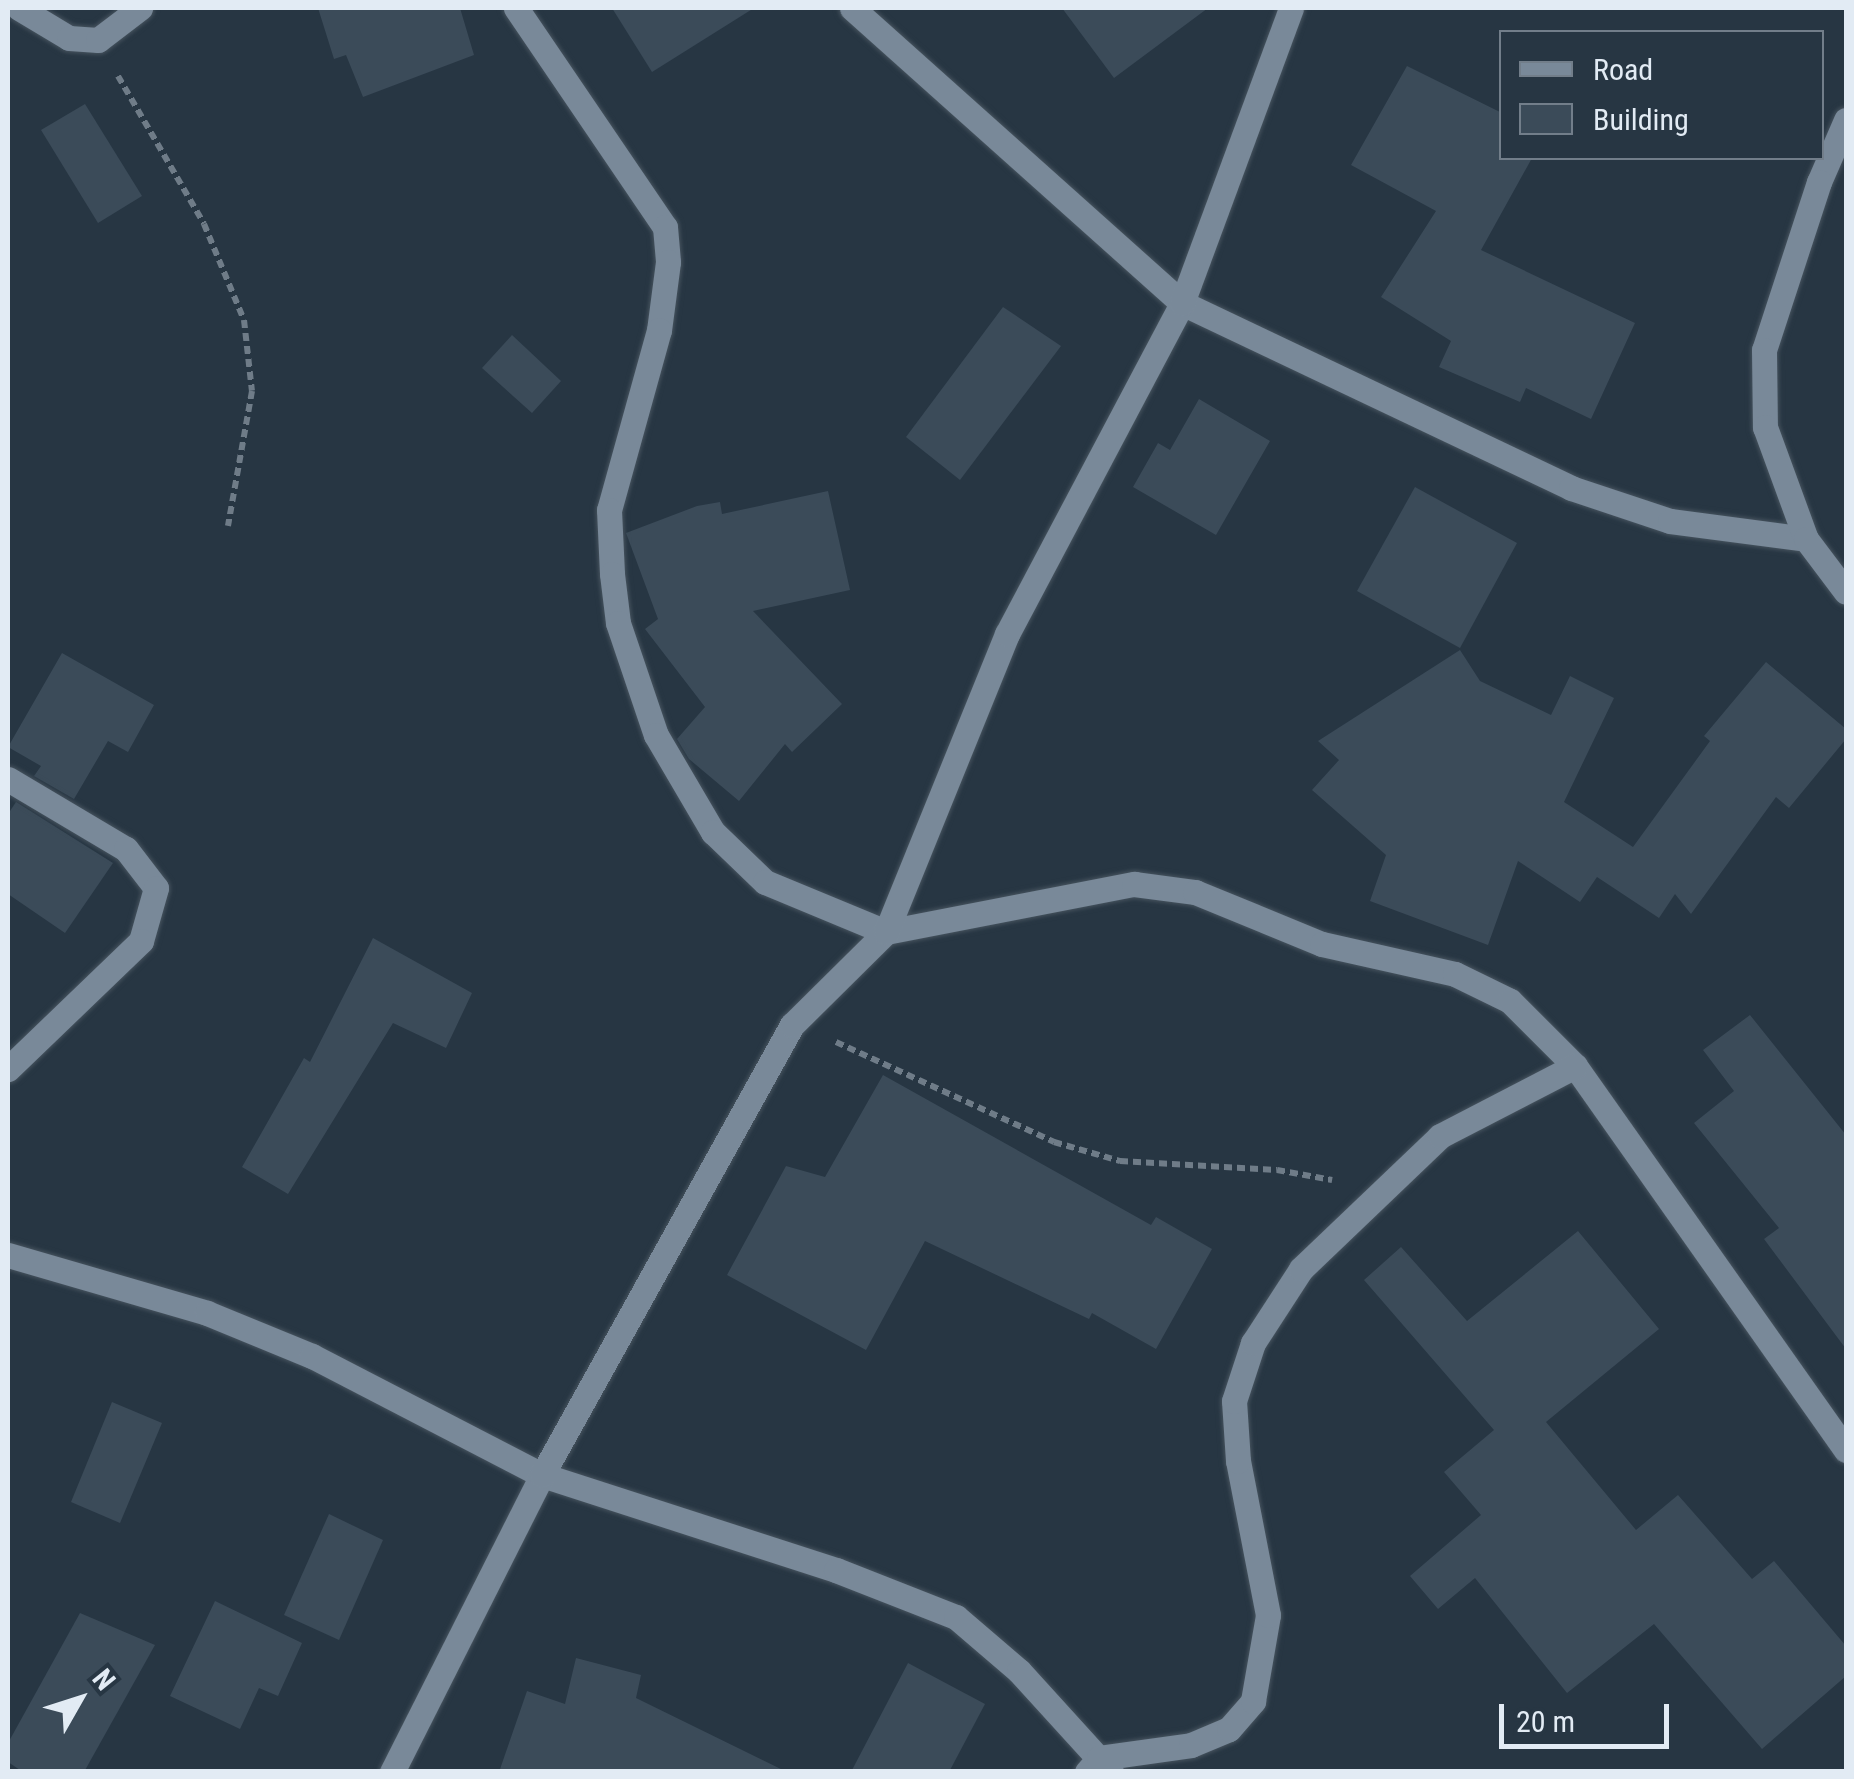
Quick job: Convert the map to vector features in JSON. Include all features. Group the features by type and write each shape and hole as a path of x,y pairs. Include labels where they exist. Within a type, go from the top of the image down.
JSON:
{"street":[{"path":"19,8 69,38 98,40 140,8"},
{"path":"516,8 665,227 668,262 659,330 609,510 618,623 656,735 712,832 765,882 886,932 1134,884 1195,892 1322,944 1454,974 1510,1002 1575,1066 1846,1450"},
{"path":"852,8 1182,303 1571,488 1670,521 1806,539"},
{"path":"392,1772 542,1475 792,1025 886,932 1006,634 1182,303 1292,8"},
{"path":"1846,120 1819,182 1764,350 1765,427 1806,539 1846,592"},
{"path":"8,779 126,849 156,888 141,941 8,1069"},
{"path":"8,1255 207,1313 312,1356 542,1475 836,1570 956,1617 1019,1671 1099,1767 1191,1744 1230,1729 1252,1700 1268,1615 1238,1461 1234,1402 1252,1343 1301,1269 1440,1136 1575,1066"}],"path":[{"path":"98,40 204,224 244,320 252,391 228,526"},
{"path":"792,1025 882,1059 1054,1142 1120,1161 1277,1170 1382,1189"}],"building":[{"path":"318,8 460,8 474,55 363,97 346,55 334,59"},
{"path":"612,8 754,8 652,72"},
{"path":"1062,8 1208,8 1114,78"},
{"path":"1407,66 1499,112 1499,160 1531,160 1481,250 1635,323 1591,419 1526,388 1520,402 1439,367 1451,341 1381,297 1436,211 1351,165"},
{"path":"85,104 142,196 98,223 41,130"},
{"path":"1003,307 1061,346 960,480 906,437"},
{"path":"512,335 561,381 532,413 482,368"},
{"path":"1199,399 1270,441 1216,535 1133,487 1158,443 1170,450"},
{"path":"1415,487 1517,543 1460,648 1357,591"},
{"path":"828,491 850,590 753,611 842,704 792,752 785,744 739,801 689,759 677,739 705,707 645,629 658,619 626,533 697,506 720,502 722,514"},
{"path":"1460,650 1480,681 1551,715 1570,676 1614,698 1564,802 1633,847 1710,741 1704,736 1766,662 1846,729 1846,739 1789,808 1776,797 1691,914 1675,894 1659,918 1597,877 1580,902 1518,861 1488,945 1370,901 1386,855 1312,790 1339,760 1318,741"},
{"path":"62,653 154,705 128,752 108,741 74,799 34,776 41,766 8,747"},
{"path":"16,802 113,863 65,933 8,894 8,814"},
{"path":"373,938 472,993 446,1048 393,1023 288,1194 242,1167 304,1058 310,1062"},
{"path":"1750,1015 1846,1135 1846,1349 1764,1239 1779,1228 1694,1123 1734,1091 1703,1050"},
{"path":"883,1075 1151,1225 1156,1217 1212,1249 1156,1349 1092,1313 1089,1319 925,1241 866,1350 727,1275 786,1166 825,1177"},
{"path":"1578,1231 1659,1329 1546,1422 1636,1530 1678,1495 1752,1579 1774,1561 1846,1646 1846,1676 1762,1749 1654,1624 1567,1693 1475,1578 1438,1609 1410,1576 1481,1515 1444,1472 1494,1430 1364,1280 1401,1247 1467,1321"},
{"path":"112,1402 162,1423 120,1523 71,1502"},
{"path":"329,1514 383,1540 339,1640 284,1615"},
{"path":"215,1601 302,1643 278,1696 259,1688 240,1729 170,1696"},
{"path":"80,1613 155,1645 84,1772 23,1772 8,1762 8,1743"},
{"path":"576,1658 641,1675 636,1698 787,1772 499,1772 527,1691 565,1704"},
{"path":"908,1663 985,1704 949,1772 851,1772"}]}
